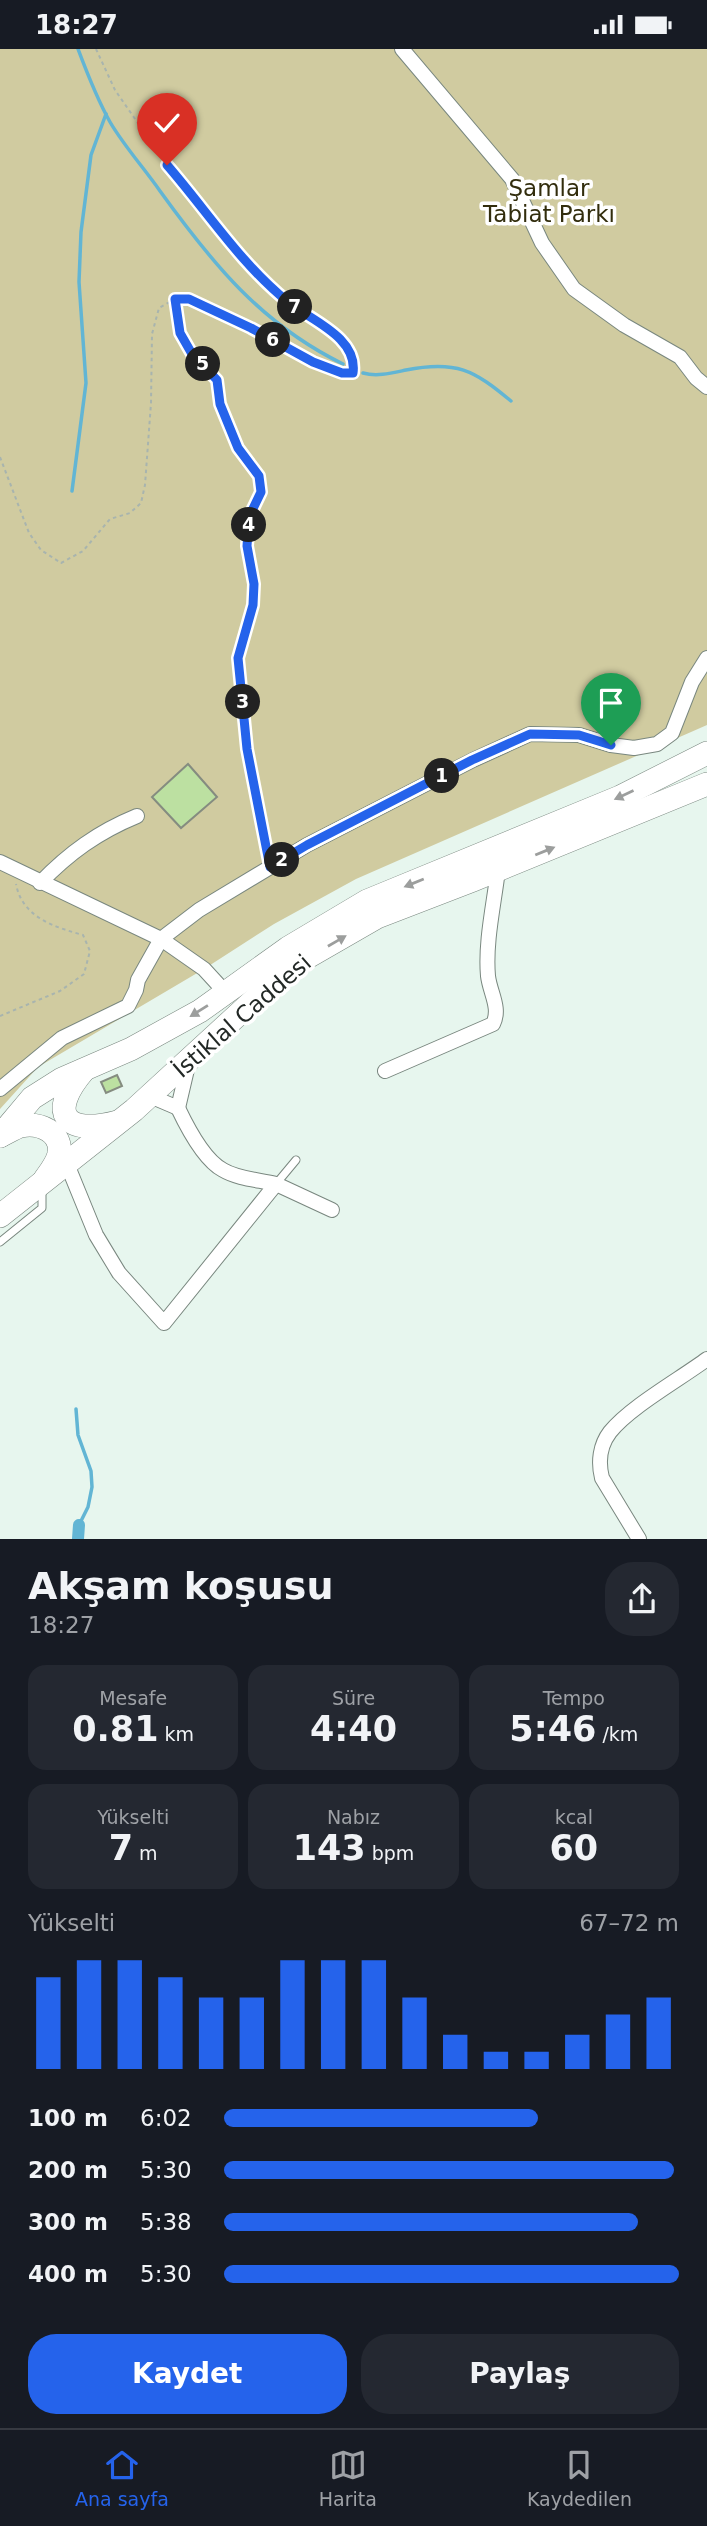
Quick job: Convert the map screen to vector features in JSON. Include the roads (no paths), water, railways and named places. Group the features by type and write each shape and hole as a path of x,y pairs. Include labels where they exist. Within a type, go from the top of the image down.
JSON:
{"main road":[{"name":"İstiklal Caddesi","path":"0,1136 32,1098 62,1079 141,1044 226,993 288,948 367,901 620,797 707,753"},
{"name":"İstiklal Caddesi","path":"0,1216 120,1121 255,999 304,959 377,917 707,784"},
{"path":"84,1070 72,1083 66,1098 63,1111 69,1121 81,1127 100,1127 120,1121"},
{"path":"0,1136 20,1126 40,1126 53,1133 58,1142 59,1155 41,1184"}],"street":[{"path":"402,49 512,179 542,243 574,289 624,325 680,357 696,378 707,387"},
{"path":"0,1089 62,1038 128,1006 138,980 161,939 199,910 319,839 472,760 530,734 579,735 611,745 634,748 657,744 672,733 692,682 707,658"},
{"path":"40,883 56,867 106,829 136,816"},
{"path":"0,862 161,939 204,969 226,993"},
{"path":"385,1071 493,1024 497,1015 488,977 488,951 498,870"},
{"path":"178,1108 189,1059"},
{"path":"150,1095 178,1108 211,1161 223,1170 276,1184 332,1210"},
{"path":"67,1164 96,1235 119,1273 164,1323 276,1184"},
{"path":"639,1539 602,1478 599,1468 600,1453 609,1433 622,1420 707,1359"}],"lane":[{"path":"276,1184 296,1160"},
{"path":"0,1242 42,1209 41,1184"}],"waterway":[{"path":"78,49 105,113 116,131 219,267 240,290 287,330 343,364"},
{"path":"72,491 86,383 79,282 81,232 91,155 106,114"},
{"path":"363,373 379,375 423,367 451,367 475,375 511,401"},
{"path":"76,1409 78,1435 91,1471 92,1487 88,1507 79,1525"},
{"path":"78,1539 79,1525"}],"park label":[{"name":"Şamlar Tabiat Parkı","path":"549,201"}]}
